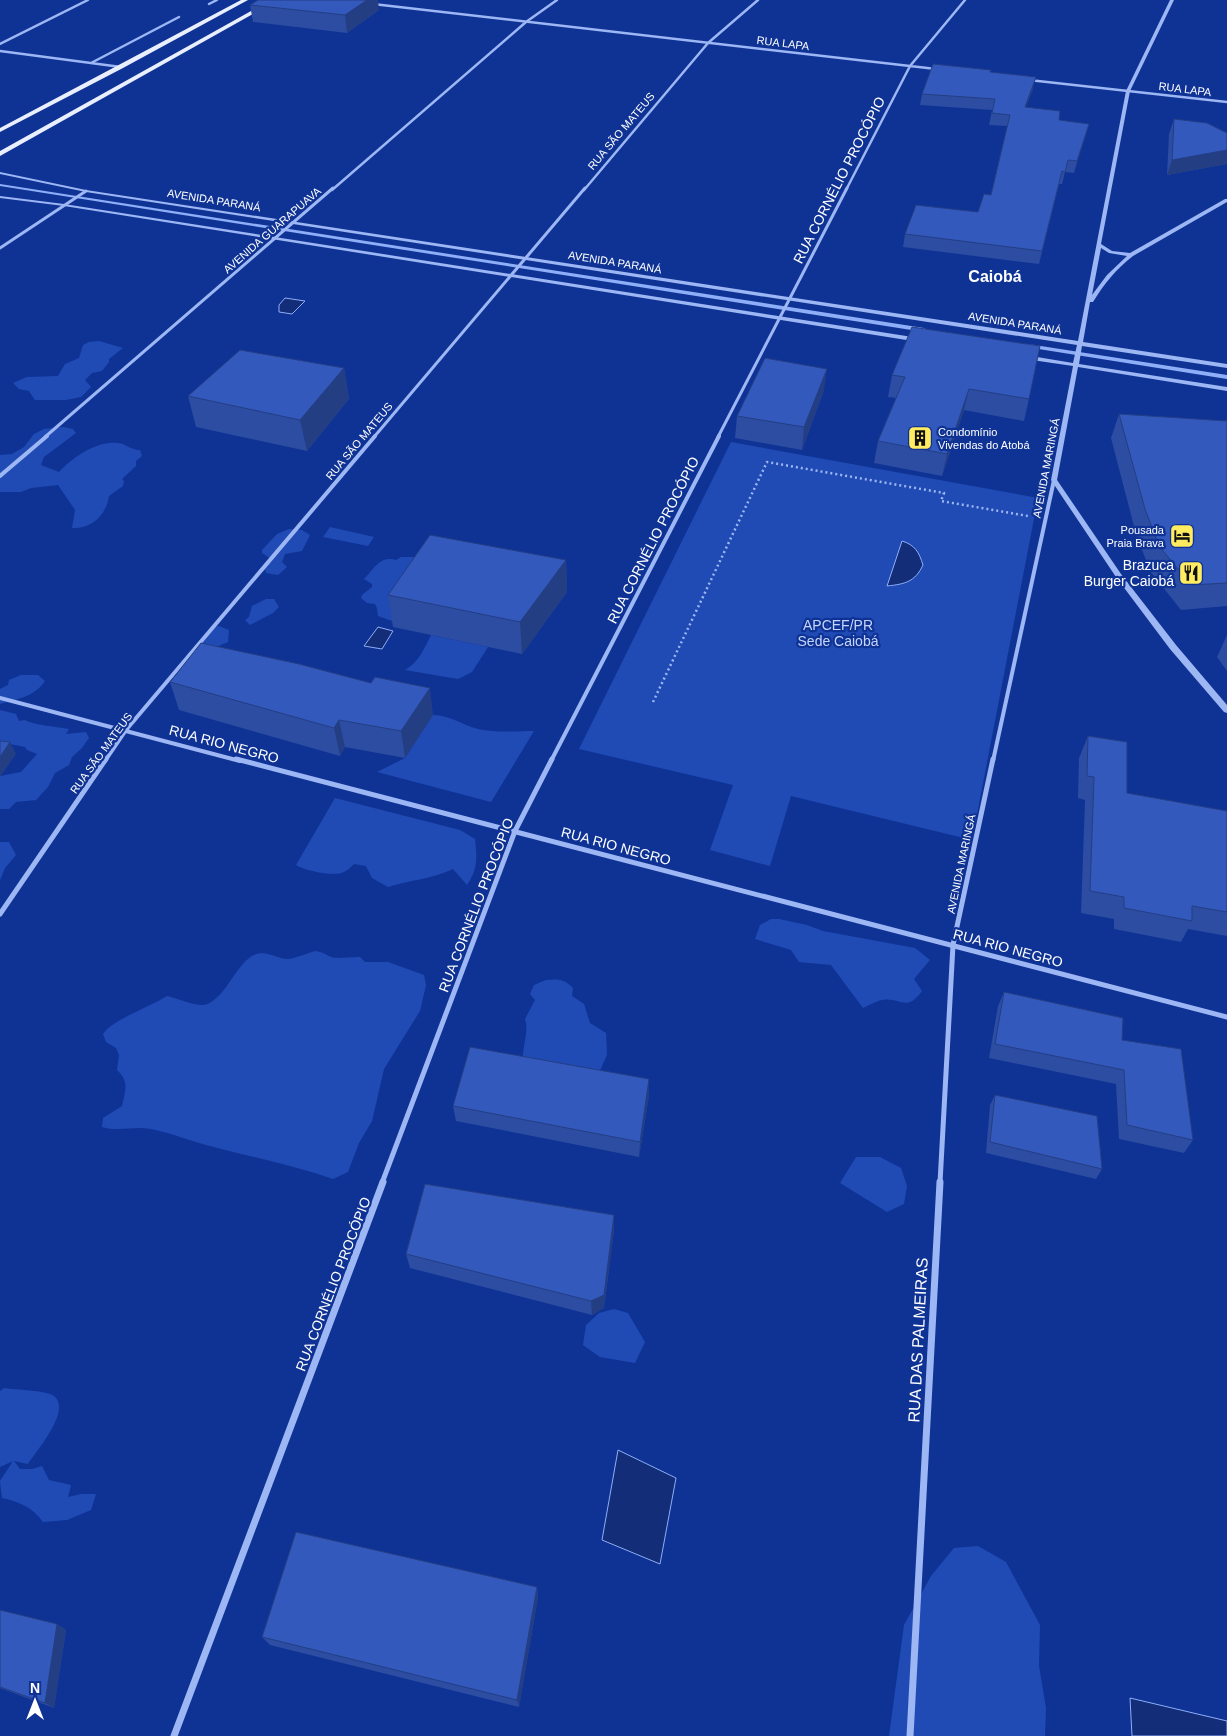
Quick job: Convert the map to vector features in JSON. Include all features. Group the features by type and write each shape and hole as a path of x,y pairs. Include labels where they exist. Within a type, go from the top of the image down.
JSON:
{"main road":[{"path":"0,130 244,0"},
{"path":"0,154 275,0"}],"street":[{"path":"0,44 88,0"},
{"path":"209,4 217,0"},
{"name":"AVENIDA GUARAPUAVA","path":"0,476 526,22 557,0"},
{"name":"RUA SÃO MATEUS","path":"0,914 126,730 708,43 758,0"},
{"name":"RUA CORNÉLIO PROCÓPIO","path":"174,1736 515,832 910,66 965,0"},
{"name":"AVENIDA MARINGÁ","path":"954,945 1054,480 1128,91 1172,0"},
{"name":"RUA LAPA","path":"367,3 940,69"},
{"path":"91,63 179,17"},
{"path":"0,51 121,67"},
{"name":"RUA LAPA","path":"1029,80 1227,102"},
{"name":"AVENIDA PARANÁ","path":"0,173 86,191 292,224 789,301 1227,366"},
{"path":"0,248 86,191"},
{"path":"0,197 513,273 781,316 928,342"},
{"path":"1088,305 1104,279 1116,266 1131,255 1227,200"},
{"path":"1099,245 1111,252 1131,255"},
{"path":"1017,356 1227,389"},
{"path":"1054,480 1173,647 1227,710"},
{"name":"RUA RIO NEGRO","path":"0,698 1227,1017"},
{"name":"RUA DAS PALMEIRAS","path":"910,1736 954,945"}],"path":[{"path":"653,702 767,462 944,493 941,501 1046,519"}],"green space":[{"path":"99,341 123,348 109,359 109,362 102,371 92,373 85,380 91,387 81,397 66,400 35,400 29,391 19,389 13,383 27,377 58,376 65,364 79,358 83,345"},
{"path":"63,427 73,429 76,433 44,457 41,465 59,472 85,451 110,443 121,444 140,450 142,456 136,461 136,466 122,479 124,481 123,486 109,496 105,510 101,515 91,524 79,528 72,528 75,510 58,485 31,488 21,492 0,492 0,455 12,454 24,447 34,434 44,429"},
{"name":"APCEF/PR Sede Caiobá","path":"731,442 1038,498 972,840 791,796 770,866 710,850 733,785 579,749"},
{"path":"330,527 374,537 368,546 323,537"},
{"path":"289,529 302,530 310,535 302,551 285,554 282,562 287,567 278,575 266,573 265,569 271,559 262,553 262,550 277,534"},
{"path":"401,557 420,557 398,619 392,621 378,616 375,604 367,603 361,598 372,587 372,584 364,579 374,567 386,559 396,560"},
{"path":"266,599 274,599 279,607 273,613 250,625 245,620 249,617 252,606"},
{"path":"219,626 229,630 228,642 216,647 199,645 213,627"},
{"path":"431,635 488,647 472,672 458,679 405,670 418,659"},
{"path":"21,675 38,675 45,681 36,691 19,699 0,704 0,689 8,685 9,680"},
{"path":"0,710 16,714 19,721 25,720 40,725 69,729 66,734 86,732 89,738 72,757 69,765 55,773 48,787 36,800 16,802 9,809 0,809 0,776 21,772 37,754 27,750 25,747 0,742"},
{"path":"433,715 450,718 485,730 534,731 491,802 377,772 405,758"},
{"path":"335,798 460,830 475,839 476,863 467,885 453,869 437,875 388,887 372,878 366,866 354,864 344,872 327,874 296,865"},
{"path":"0,842 9,842 16,855 5,868 0,880"},
{"path":"771,919 779,919 807,925 823,931 915,948 930,960 914,979 922,991 916,998 907,1003 882,1000 863,1008 831,965 799,962 791,950 755,939 760,925"},
{"path":"315,951 333,958 360,957 365,962 388,962 424,975 426,985 420,1011 384,1069 372,1121 359,1143 348,1172 333,1179 159,1131 145,1128 114,1129 102,1127 103,1118 122,1106 126,1087 124,1079 117,1070 119,1055 116,1048 106,1042 103,1034 114,1024 167,996 200,1005 211,1002 218,997 240,967 257,954 262,953 289,959"},
{"path":"546,980 561,980 570,985 573,988 572,996 584,1004 590,1023 606,1033 607,1055 597,1077 581,1077 579,1067 541,1066 523,1057 525,1019 535,1000 530,994 534,985"},
{"path":"856,1157 880,1157 901,1168 907,1186 904,1204 887,1212 840,1183"},
{"path":"614,1309 628,1313 645,1342 635,1363 600,1357 583,1345 586,1325 599,1313"},
{"path":"4,1388 38,1391 54,1396 58,1403 59,1411 51,1431 28,1464 14,1461 20,1469 32,1469 42,1466 49,1480 71,1485 68,1497 81,1494 96,1494 91,1510 67,1520 43,1522 25,1506 2,1498 0,1481 13,1461 0,1467 0,1391"},
{"path":"978,1546 1006,1562 1040,1625 1039,1666 1046,1708 1045,1736 889,1736 904,1625 931,1576 954,1548"}],"shaded area":[{"path":"285,298 305,301 292,314 279,312 279,305"},
{"path":"902,541 916,550 923,565 913,579 887,586"},
{"path":"378,627 393,631 382,649 364,646"},
{"path":"618,1450 676,1478 660,1564 602,1540"},
{"path":"1130,1698 1227,1721 1227,1736 1132,1736"}],"building":[{"path":"258,0 367,0 345,15 250,5"},
{"path":"933,64 1036,77 1025,107 1060,111 1059,120 1089,124 1077,161 1068,160 1065,172 1062,171 1042,251 905,234 916,205 978,212 984,194 991,195 1010,115 992,113 995,99 922,94"},
{"path":"1174,119 1207,123 1227,133 1227,150 1172,160"},
{"path":"912,327 1040,346 1029,399 969,389 947,454 878,441 905,377 892,375"},
{"path":"240,350 344,368 300,420 188,396"},
{"path":"765,358 827,369 804,427 737,416"},
{"path":"1119,414 1227,421 1227,583 1191,585 1159,546 1145,509"},
{"path":"430,535 566,560 520,622 388,595"},
{"path":"201,643 299,664 371,683 375,677 430,688 401,731 339,720 334,728 170,682"},
{"path":"1088,736 1127,742 1127,793 1227,811 1227,912 1192,906 1192,921 1124,908 1124,897 1090,891 1094,777 1087,776"},
{"path":"0,741 10,742 0,757"},
{"path":"1004,992 1123,1018 1122,1040 1181,1049 1193,1140 1127,1125 1124,1070 995,1044"},
{"path":"470,1047 649,1079 640,1142 453,1106"},
{"path":"995,1095 1097,1116 1102,1169 990,1142"},
{"path":"425,1184 614,1215 604,1295 591,1301 406,1254"},
{"path":"296,1532 537,1587 517,1700 262,1637"},
{"path":"0,1610 57,1624 45,1703 0,1687"}],"waterway":[{"path":"0,185 924,330"},
{"path":"1028,346 1227,377"}],"place":[{"name":"Condomínio Vivendas do Atobá","path":"920,438"},
{"name":"Pousada Praia Brava","path":"1182,536"},
{"name":"Brazuca Burger Caiobá","path":"1191,573"}],"district":[{"name":"Caiobá","path":"995,276"}]}
